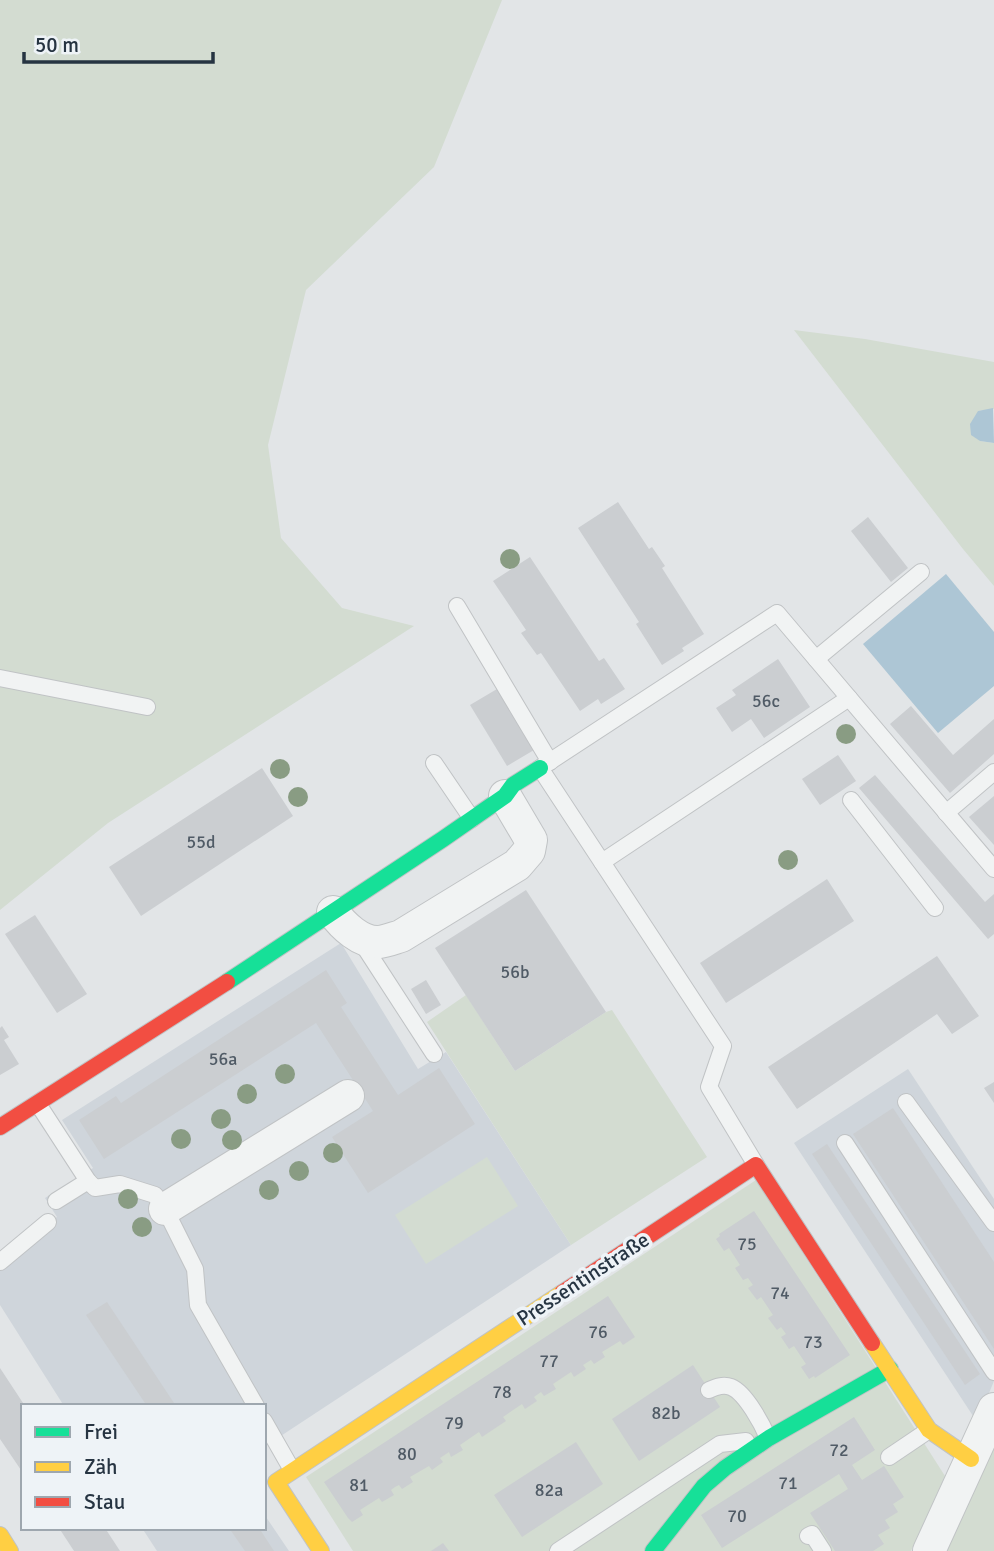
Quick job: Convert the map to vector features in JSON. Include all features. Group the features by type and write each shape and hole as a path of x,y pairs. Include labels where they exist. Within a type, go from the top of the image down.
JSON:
{"street":[{"path":"0,1127 169,1021 472,819 505,796 513,785 545,765"},
{"path":"333,912 356,935 377,942 401,936 517,865 530,851 531,841 505,796"},
{"path":"165,1209 348,1096"},
{"path":"756,1165 929,1430 971,1459"},
{"name":"Pressentinstraße","path":"292,1470 756,1165"},
{"path":"653,1551 704,1486 725,1468 769,1438 890,1369"},
{"path":"929,1551 994,1409"},
{"path":"292,1470 276,1482 321,1551"},
{"path":"0,1535 10,1551"}],"lane":[{"path":"816,659 921,572"},
{"path":"457,606 602,862 723,1046 709,1087 756,1165"},
{"path":"545,765 777,613 994,869"},
{"path":"0,678 147,707"},
{"path":"602,862 849,698"},
{"path":"433,763 472,819"},
{"path":"946,813 994,772"},
{"path":"851,800 935,908"},
{"path":"356,935 434,1054"},
{"path":"906,1102 994,1223"},
{"path":"38,1104 95,1188 120,1184 155,1195 165,1209 195,1269 198,1305 255,1404"},
{"path":"845,1143 994,1372"},
{"path":"56,1201 88,1181"},
{"path":"0,1262 48,1222"},
{"path":"558,1551 720,1444 769,1438 741,1393 730,1386 719,1385 709,1390"},
{"path":"266,1424 292,1470"},
{"path":"890,1457 929,1430"},
{"path":"808,1536 812,1534 823,1551"}],"shaded area":[{"path":"0,0 502,0 434,167 306,290 268,445 281,538 342,608 414,626 108,823 0,910"},
{"path":"794,330 865,339 994,362 994,409 978,411 980,441 994,443 994,586 963,549"},
{"path":"341,943 418,1069 446,1052 571,1245 266,1446 266,1404 63,1404 0,1305 0,1262 57,1217 45,1198 93,1168 62,1120"},
{"path":"466,995 515,1071 612,1010 707,1157 571,1245 427,1022"},
{"path":"908,1069 994,1199 994,1381 977,1422 794,1143"},
{"path":"487,1157 518,1206 426,1264 395,1215"},
{"path":"756,1180 945,1476 911,1551 353,1551 306,1477"},
{"path":"994,1430 994,1551 941,1551"},
{"path":"266,1517 289,1551 157,1551 143,1530 266,1530"}],"water":[{"path":"993,408 994,443 980,441 971,435 970,424 978,411"},
{"path":"946,574 994,632 994,686 938,733 863,644"}],"building":[{"path":"618,502 649,549 652,547 665,566 662,568 704,634 662,665 636,624 639,622 578,528"},
{"path":"868,517 908,568 891,582 851,531"},
{"path":"530,557 599,661 604,658 625,689 601,704 598,699 580,711 541,653 537,655 521,633 526,630 493,581"},
{"path":"778,659 810,707 764,738 751,719 732,732 716,708 736,695 732,690"},
{"path":"497,689 534,750 507,766 470,705"},
{"path":"911,706 953,755 994,719 994,754 950,793 890,724"},
{"path":"838,755 856,781 820,805 802,779"},
{"path":"262,768 293,816 141,916 109,867"},
{"path":"875,775 985,902 994,894 994,934 988,939 859,788"},
{"path":"994,796 994,845 969,817"},
{"path":"827,879 854,921 726,1003 700,963"},
{"path":"526,890 606,1012 515,1071 435,948"},
{"path":"35,915 87,994 57,1013 5,934"},
{"path":"937,956 979,1016 952,1034 937,1014 797,1109 768,1067"},
{"path":"326,970 347,1003 341,1007 398,1095 439,1068 475,1124 368,1193 332,1137 373,1111 316,1023 104,1159 79,1120 116,1096 121,1103"},
{"path":"426,980 441,1005 426,1014 411,989"},
{"path":"2,1026 9,1037 4,1040 19,1064 0,1075 0,1028"},
{"path":"994,1082 994,1103 984,1088"},
{"path":"893,1108 994,1262 994,1349 853,1134"},
{"path":"827,1144 980,1374 965,1385 812,1154"},
{"path":"754,1211 850,1355 815,1378 814,1376 809,1379 801,1367 806,1364 794,1346 789,1349 781,1337 786,1334 781,1327 777,1330 768,1318 773,1315 761,1297 757,1300 748,1288 753,1285 748,1278 743,1280 735,1268 740,1265 729,1248 724,1251 716,1239 719,1234"},
{"path":"608,1296 635,1337 623,1345 620,1341 602,1352 605,1357 594,1364 591,1360 583,1365 586,1369 574,1377 571,1372 553,1384 556,1389 544,1396 541,1392 534,1397 537,1401 525,1409 522,1404 503,1417 506,1421 482,1437 479,1432 460,1445 463,1450 451,1457 449,1452 440,1458 443,1462 432,1470 429,1466 410,1477 413,1482 402,1489 399,1485 395,1487 391,1490 394,1495 382,1502 379,1498 360,1510 363,1515 352,1522 348,1518 324,1482"},
{"path":"107,1302 175,1404 146,1404 86,1315"},
{"path":"693,1365 720,1407 639,1461 612,1419"},
{"path":"0,1368 24,1404 21,1404 21,1470 0,1439"},
{"path":"854,1417 875,1450 852,1465 862,1480 884,1466 904,1497 893,1504 898,1512 885,1520 890,1528 878,1535 884,1544 873,1551 835,1551 810,1513 848,1489 839,1474 722,1548 701,1515"},
{"path":"576,1442 603,1484 522,1537 494,1495"},
{"path":"60,1530 106,1530 120,1551 74,1551"},
{"path":"230,1530 260,1530 274,1551 245,1551"},
{"path":"443,1543 449,1551 431,1551"}],"traffic: fast":[{"path":"227,982 443,839 505,796 513,785 540,768"},
{"path":"653,1551 704,1486 725,1468 769,1438 890,1369"}],"traffic: slow":[{"path":"321,1551 276,1482 562,1293"},
{"path":"872,1343 929,1430 971,1459"},
{"path":"0,1535 10,1551"}],"traffic: jam":[{"path":"0,1127 227,982"},
{"path":"562,1293 756,1165 872,1343"}]}
